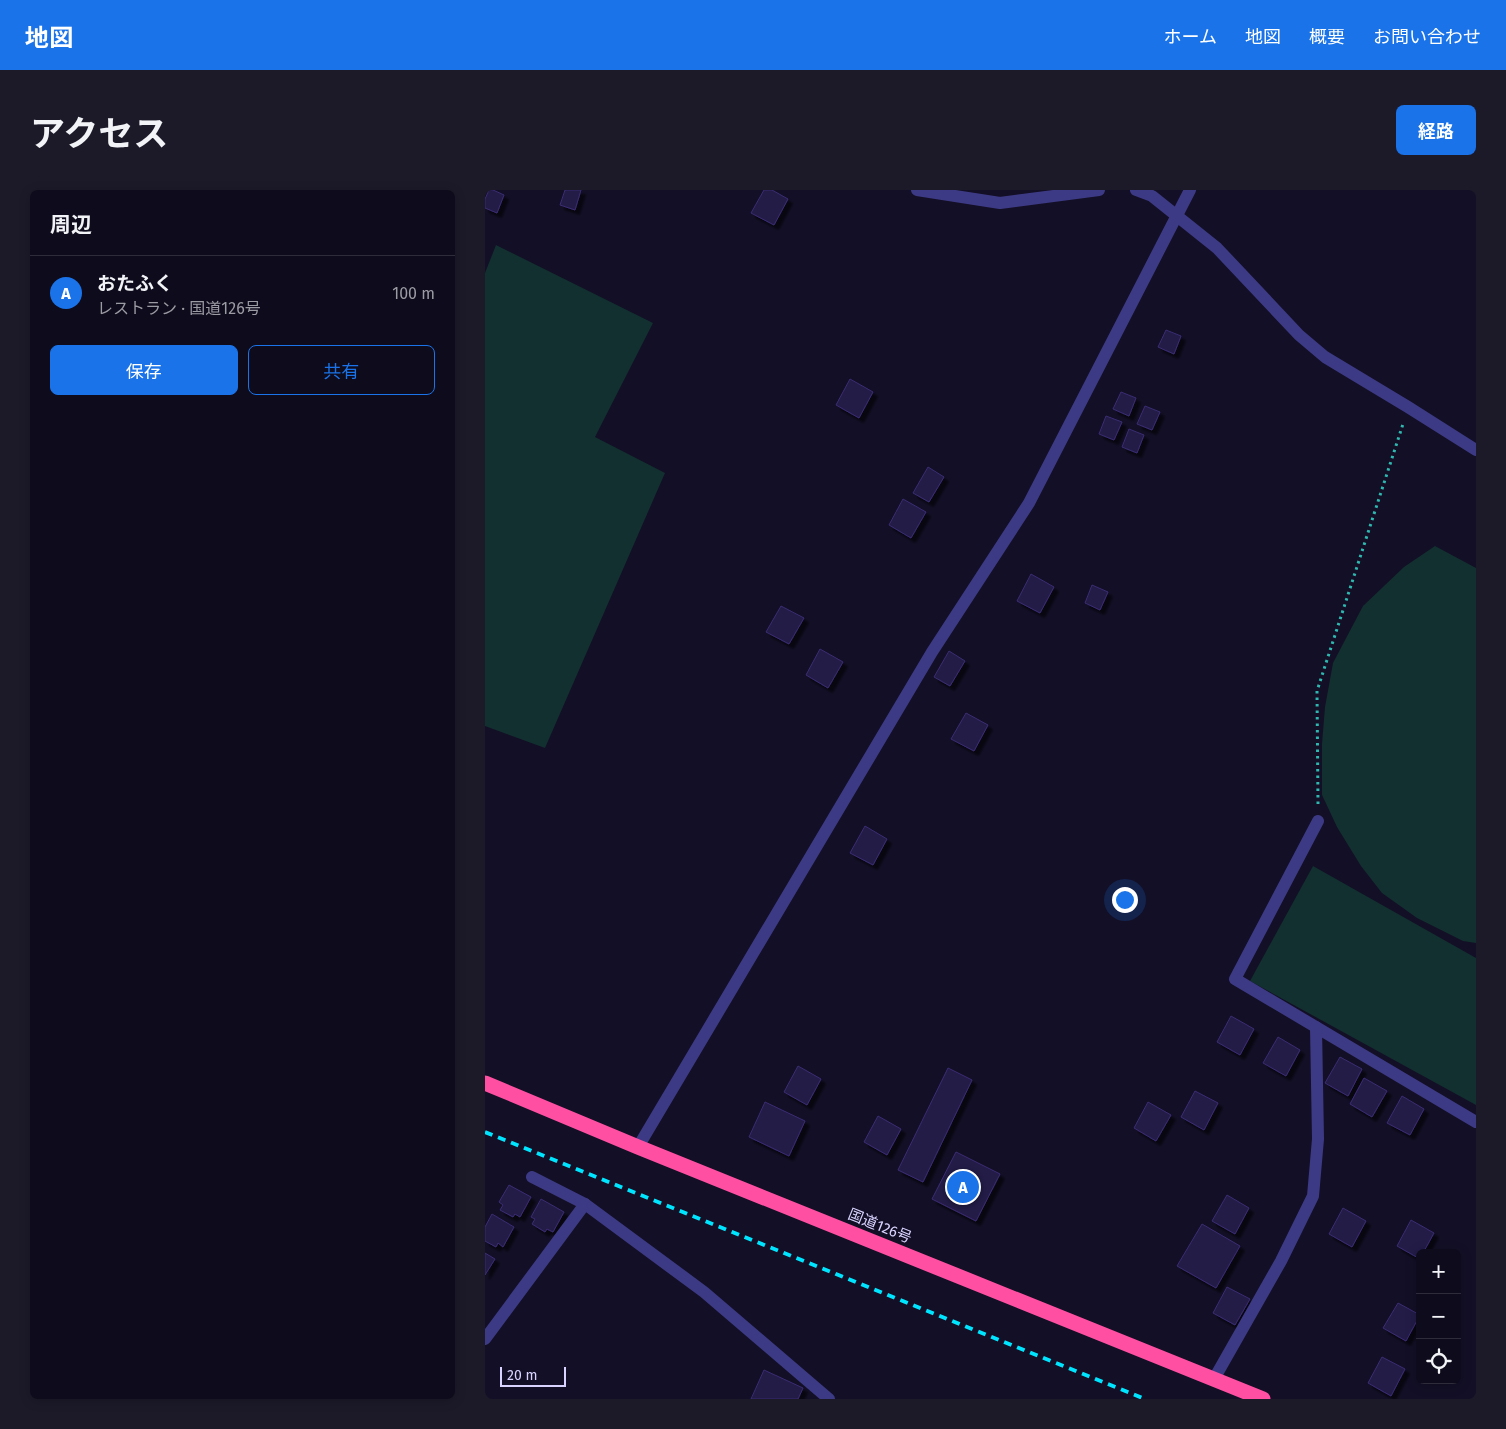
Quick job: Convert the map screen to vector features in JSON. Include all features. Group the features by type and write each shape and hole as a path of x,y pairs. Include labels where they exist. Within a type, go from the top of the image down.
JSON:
{"highway":[{"name":"国道126号","path":"485,1082 638,1147 1263,1399"}],"street":[{"path":"917,190 1000,203 1099,190"},
{"path":"1136,190 1152,196 1217,248 1299,335 1325,357 1476,450"},
{"path":"638,1147 932,652 1029,503 1190,190"},
{"path":"1318,821 1235,979 1476,1122"},
{"path":"1214,1379 1281,1260 1313,1196 1319,1139 1316,1027"},
{"path":"532,1177 585,1204 704,1292 815,1394 829,1399"},
{"path":"485,1339 585,1204"}],"path":[{"path":"1318,821 1317,691 1408,407"}],"green space":[{"path":"496,245 653,323 595,437 665,473 545,748 485,726 485,273"},
{"path":"1435,546 1476,568 1476,943 1463,941 1417,918 1382,893 1361,866 1337,827 1322,795 1322,744 1325,707 1333,663 1363,606 1404,567"},
{"path":"1313,866 1476,958 1476,1105 1250,981"}],"building":[{"path":"489,190 504,195 497,213 485,208 485,199"},
{"path":"565,190 581,190 575,210 560,205"},
{"path":"764,190 772,190 788,199 774,225 751,213"},
{"path":"1166,330 1181,336 1174,354 1158,347"},
{"path":"850,379 873,392 859,418 836,405"},
{"path":"1121,392 1136,398 1129,416 1113,409"},
{"path":"1145,406 1160,412 1152,430 1137,424"},
{"path":"1106,416 1122,422 1114,440 1099,434"},
{"path":"1129,429 1144,435 1137,453 1122,447"},
{"path":"928,467 944,477 929,502 913,493"},
{"path":"903,499 926,512 911,538 889,525"},
{"path":"1031,574 1054,587 1040,613 1017,601"},
{"path":"1092,585 1108,592 1100,610 1085,603"},
{"path":"781,606 804,618 789,644 766,632"},
{"path":"820,649 843,662 828,688 806,675"},
{"path":"949,651 965,661 950,686 934,677"},
{"path":"966,713 988,725 974,751 951,739"},
{"path":"865,826 887,839 873,865 850,853"},
{"path":"1231,1016 1254,1029 1240,1055 1217,1042"},
{"path":"1278,1037 1300,1050 1286,1076 1263,1063"},
{"path":"1340,1057 1362,1069 1348,1096 1325,1083"},
{"path":"798,1066 821,1079 807,1105 784,1092"},
{"path":"948,1068 972,1080 923,1182 898,1170"},
{"path":"1364,1078 1387,1091 1372,1117 1350,1104"},
{"path":"1195,1091 1218,1103 1204,1130 1181,1117"},
{"path":"1402,1096 1424,1109 1410,1135 1387,1123"},
{"path":"765,1102 805,1121 789,1156 749,1137"},
{"path":"1148,1102 1171,1115 1156,1141 1134,1128"},
{"path":"878,1116 901,1129 887,1155 864,1142"},
{"path":"956,1152 1000,1174 976,1221 932,1199"},
{"path":"509,1185 531,1197 520,1217 515,1214 513,1217 500,1210 503,1205 499,1202"},
{"path":"1227,1195 1249,1208 1235,1234 1212,1221"},
{"path":"541,1199 564,1212 553,1232 547,1229 545,1232 532,1224 535,1219 531,1217"},
{"path":"1343,1208 1366,1221 1352,1247 1329,1234"},
{"path":"492,1214 514,1227 503,1247 498,1243 496,1247 485,1241 485,1227"},
{"path":"1411,1220 1434,1233 1425,1249 1416,1249 1416,1257 1397,1246"},
{"path":"1202,1224 1240,1246 1216,1288 1177,1266"},
{"path":"485,1253 495,1259 485,1275"},
{"path":"1227,1287 1250,1299 1235,1325 1213,1313"},
{"path":"1398,1303 1416,1313 1416,1322 1406,1341 1383,1328"},
{"path":"1382,1357 1405,1369 1391,1396 1368,1383"},
{"path":"764,1370 803,1388 798,1399 751,1399"}],"railway":[{"path":"485,1132 1145,1399"}],"place":[{"name":"おたふく","path":"963,1187"}]}
